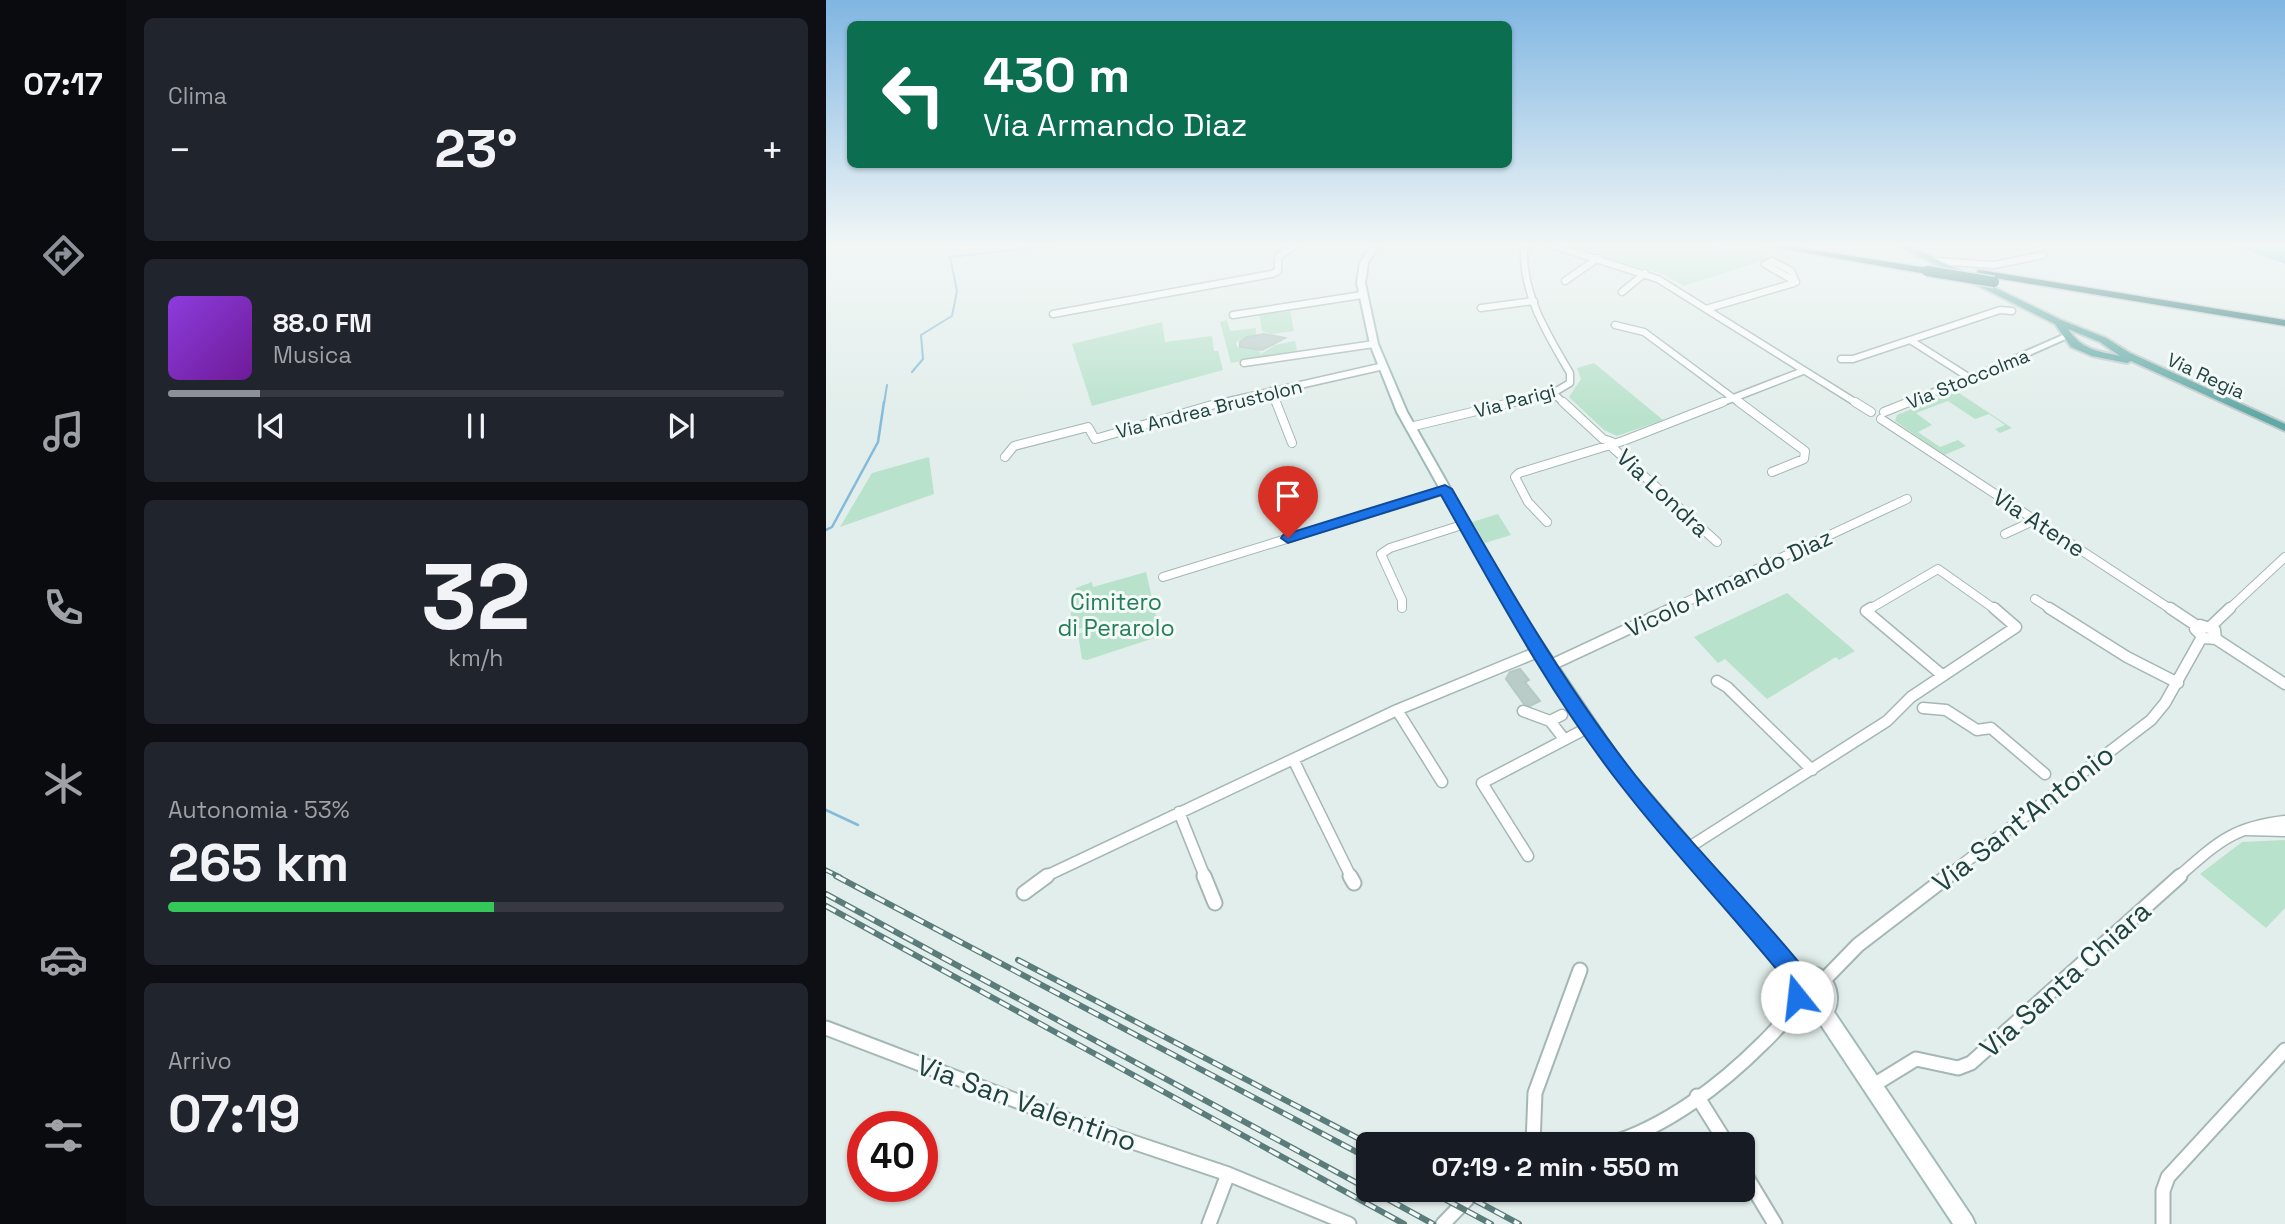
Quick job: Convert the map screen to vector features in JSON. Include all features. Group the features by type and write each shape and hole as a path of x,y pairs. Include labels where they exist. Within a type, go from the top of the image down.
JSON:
{"highway":[{"path":"2116,302 2285,330"},
{"path":"2158,302 2285,323"}],"main road":[{"name":"Via Regia","path":"2018,302 2086,333 2114,352 2139,364 2285,430"},
{"name":"Via Regia","path":"2058,322 2080,348 2114,352"},
{"path":"2067,335 2086,333"}],"street":[{"path":"1052,314 1117,302"},
{"path":"1233,315 1315,302"},
{"path":"1364,302 1374,344 1410,428 1549,666 1589,727 1630,782 1798,979"},
{"path":"1481,308 1526,302"},
{"name":"Via Parigi","path":"1410,428 1553,393 1569,384 1571,375 1537,313 1534,302"},
{"path":"1694,302 1871,412 1882,415"},
{"path":"1706,309 1729,302"},
{"path":"1841,359 1910,340 2000,310 2012,311"},
{"path":"1615,325 1644,332 1805,451 1804,459 1772,472"},
{"name":"Via Stoccolma","path":"1882,415 2052,345 2067,335"},
{"path":"1910,340 1970,378"},
{"path":"1244,363 1374,344"},
{"name":"Via Stoccolma","path":"2052,345 2080,348"},
{"name":"Via Andrea Brustolon","path":"1005,457 1014,446 1088,427 1096,442 1223,402 1384,366"},
{"path":"1612,442 1623,441 1803,371"},
{"path":"1271,391 1292,443"},
{"name":"Via Londra","path":"1553,393 1603,439 1612,442"},
{"name":"Via Atene","path":"1882,415 2197,626"},
{"name":"Via Londra","path":"1547,522 1526,496 1516,475 1612,442"},
{"name":"Via Londra","path":"1612,442 1613,448 1717,542"},
{"path":"1163,577 1445,489"},
{"name":"Vicolo Armando Diaz","path":"1549,666 1907,499"},
{"path":"2005,534 2035,520"},
{"path":"1402,608 1402,600 1381,554 1390,548 1465,524"},
{"path":"2210,627 2285,557"},
{"path":"1688,848 1887,721 1901,706 1942,675 2017,626 1938,569 1866,611 1942,675"},
{"path":"2035,599 2127,657 2178,683"},
{"path":"2216,639 2217,634 2210,627 2197,626 2197,633 2203,637 2216,639 2285,684"},
{"name":"Via Sant'Antonio","path":"1823,981 1858,945 2140,729 2158,712 2178,683 2203,637"},
{"path":"1024,893 1044,877 1293,759 1398,710 1540,651"},
{"path":"1717,681 1727,687 1812,770"},
{"path":"1923,708 1941,707 1954,712 1978,730 1991,728 2045,774"},
{"path":"1398,710 1442,782"},
{"path":"1523,711 1550,721 1561,736"},
{"path":"1550,721 1562,715"},
{"path":"1528,856 1482,783 1589,727"},
{"path":"1293,759 1354,883"},
{"path":"1179,813 1215,903"},
{"name":"Via Santa Chiara","path":"1872,1086 1916,1059 1958,1069 1971,1063 2222,838 2257,824 2285,821"},
{"path":"2245,829 2285,831"},
{"path":"1533,1132 1535,1093 1580,970"},
{"path":"1807,975 1823,981 1830,998 1822,1010 1815,1011 1801,1004 1795,990 1798,979 1807,975"},
{"path":"1638,1132 1653,1126 1697,1096 1757,1050 1801,1004"},
{"path":"1822,1010 1965,1224"},
{"name":"Via San Valentino","path":"826,1028 1067,1120 1228,1174 1349,1224"},
{"path":"2163,1224 2163,1191 2168,1177 2285,1050"},
{"path":"1697,1096 1720,1132"},
{"path":"1209,1224 1228,1174"},
{"path":"1755,1191 1775,1224"},
{"path":"1443,1224 1464,1202"}],"green space":[{"path":"1276,310 1278,313 1290,311 1294,331 1271,334 1262,331 1259,312"},
{"path":"1227,320 1230,331 1256,328 1256,334 1236,342 1237,347 1259,350 1261,354 1275,345 1295,341 1297,351 1231,363 1220,322"},
{"path":"1162,322 1165,342 1212,336 1214,351 1218,351 1223,370 1092,406 1072,344"},
{"path":"1594,363 1663,420 1617,436 1604,430 1569,397 1581,379 1577,368"},
{"path":"1956,391 2012,428 2000,433 1995,429 2005,425 1989,414 1975,419 1948,401 1916,413 1932,425 1918,432 1940,447 1958,440 1966,446 1944,455 1895,421 1897,415"},
{"path":"929,457 934,494 840,527 872,473"},
{"path":"1498,514 1511,535 1485,543 1472,522"},
{"name":"Cimitero di Perarolo","path":"1146,572 1160,632 1157,637 1087,660 1082,659 1078,634 1083,632 1082,628 1078,629 1076,616 1071,617 1071,612 1075,611 1076,588 1092,582 1093,587"},
{"path":"1787,593 1855,651 1839,660 1836,657 1767,699 1725,659 1718,663 1694,637"},
{"path":"2285,840 2285,908 2266,928 2200,874 2242,842"}],"building":[{"path":"1264,334 1285,338 1262,350 1240,347 1240,342 1247,337"},
{"path":"1520,669 1529,680 1525,682 1540,701 1530,706 1524,704 1506,679 1510,672"}],"waterway":[{"path":"912,372 923,359 921,335 952,316 955,302"},
{"path":"884,404 887,385"},
{"path":"826,530 832,527 878,442 884,402"},
{"path":"826,810 858,825"}],"railway":[{"path":"826,870 840,877"},
{"path":"836,876 1356,1152"},
{"path":"826,894 1356,1182"},
{"path":"826,906 1404,1224"},
{"path":"1018,960 1356,1137"},
{"path":"1393,1202 1433,1224"},
{"path":"1450,1202 1491,1224"},
{"path":"1478,1202 1519,1224"}],"route":[{"path":"1288,538 1445,489 1511,606 1589,727 1630,782 1748,916 1798,979 1795,990 1797,997"}]}
